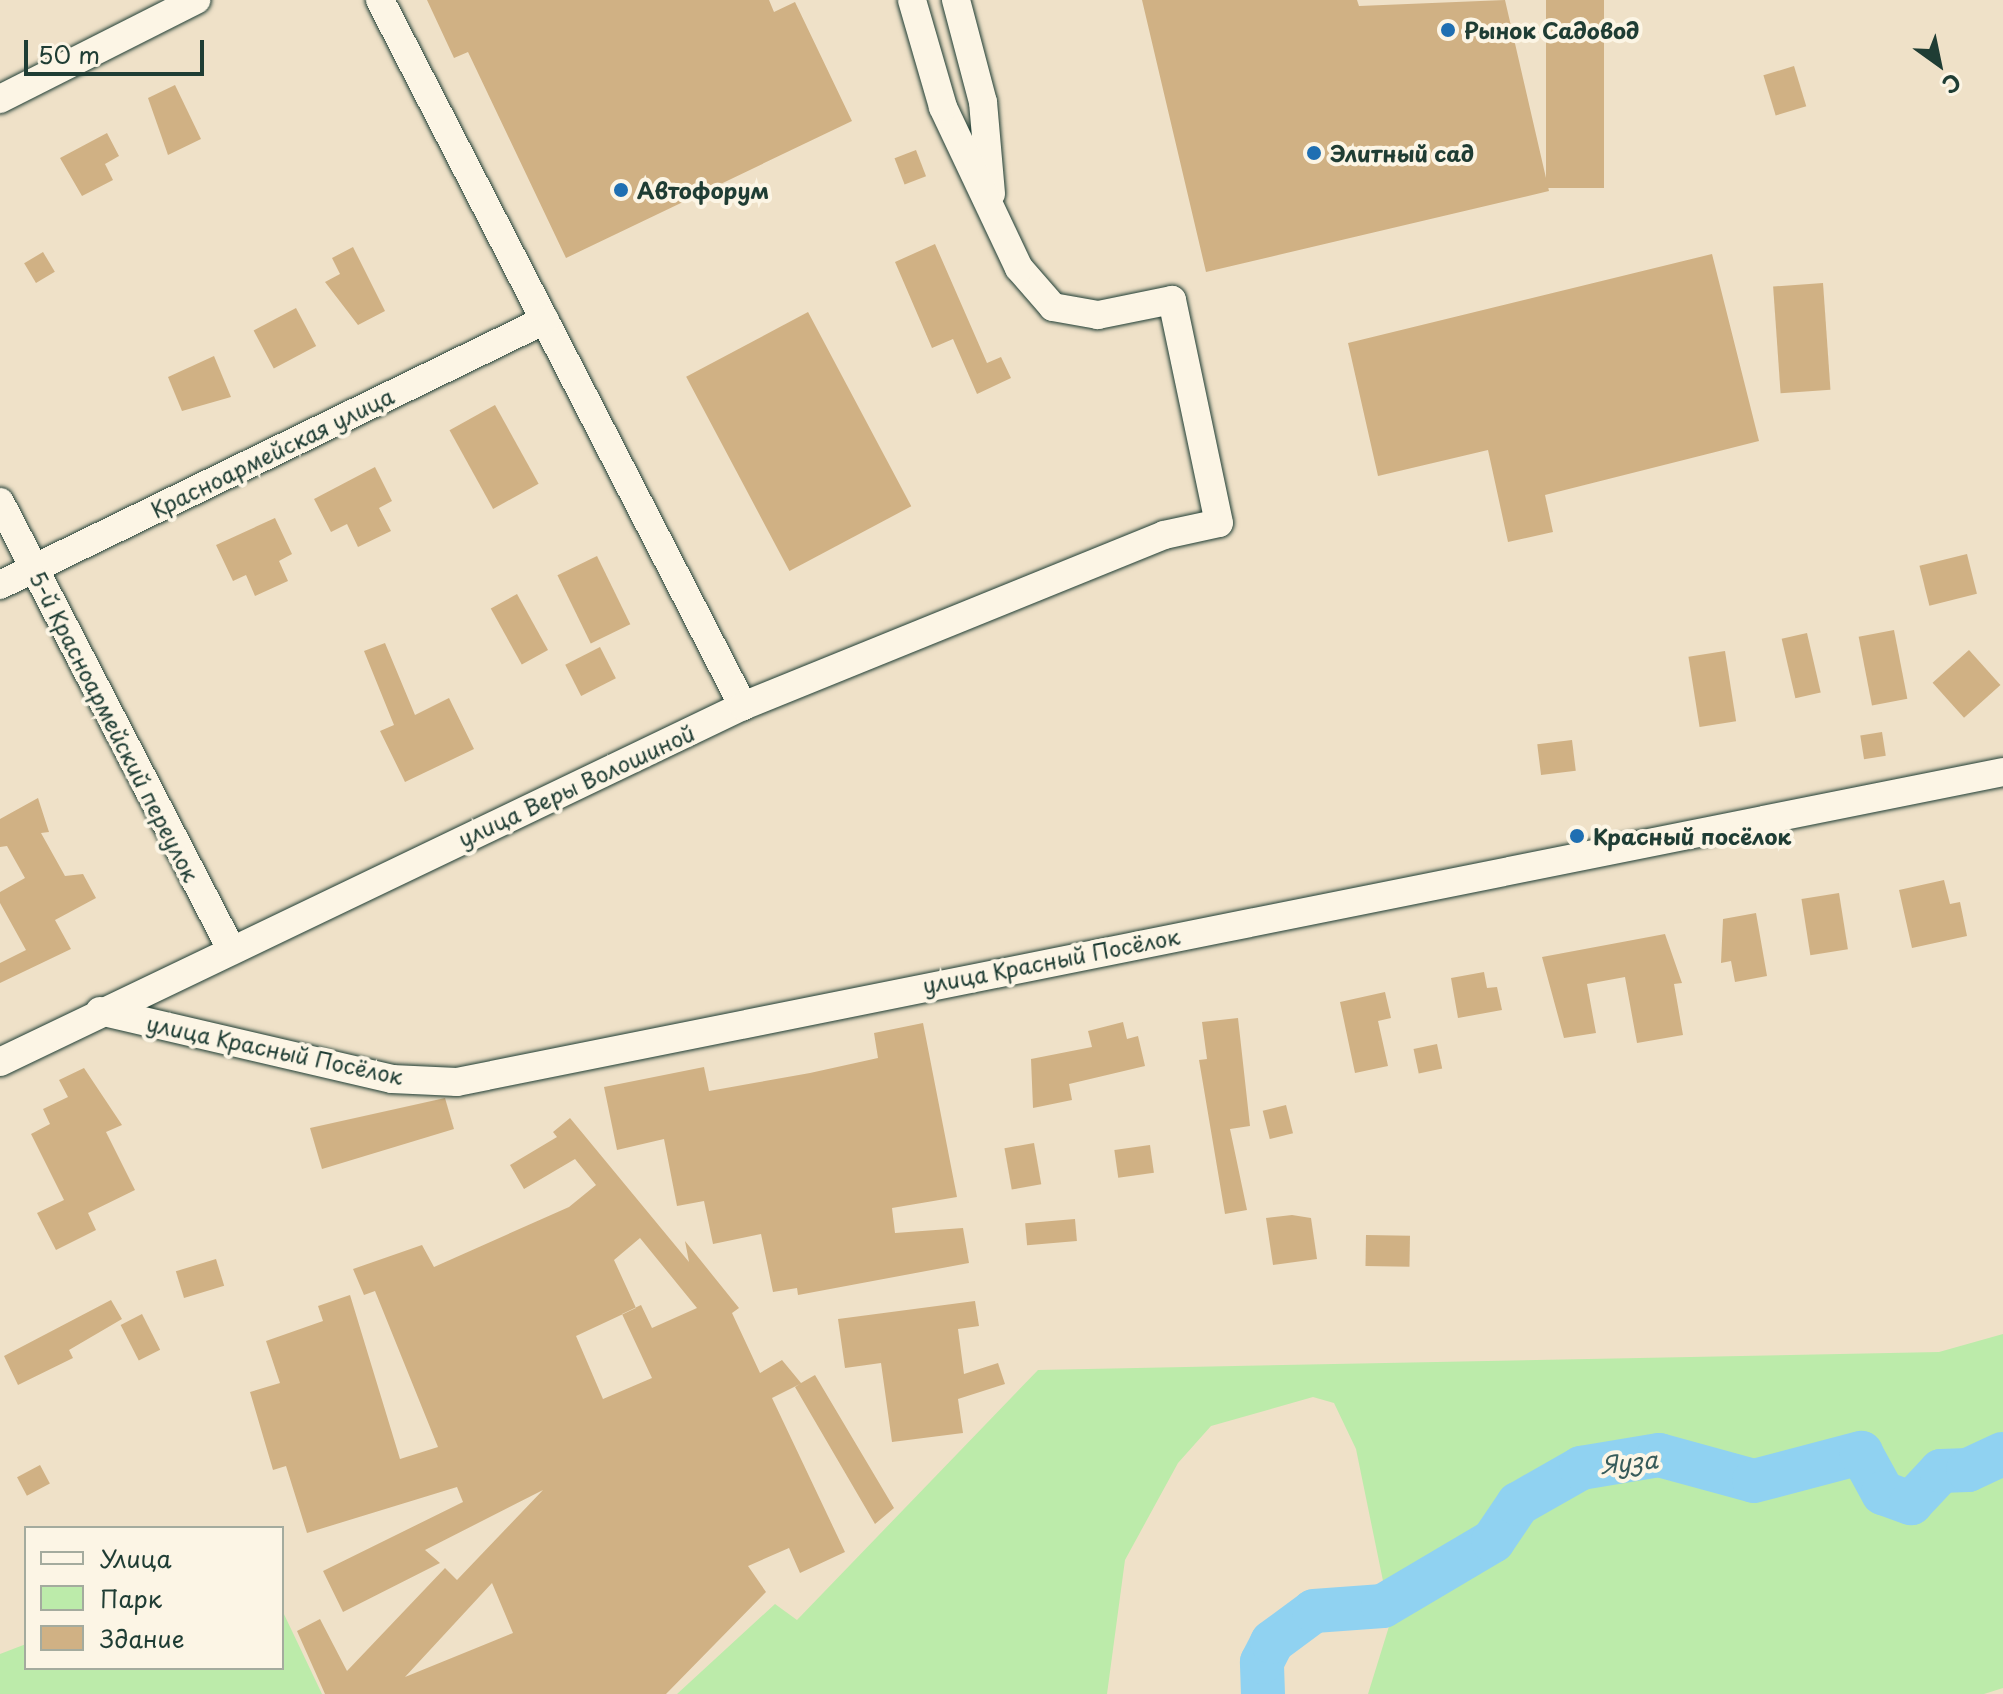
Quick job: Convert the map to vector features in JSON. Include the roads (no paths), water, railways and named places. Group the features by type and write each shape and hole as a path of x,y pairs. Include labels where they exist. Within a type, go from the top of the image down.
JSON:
{"street":[{"path":"0,99 196,0"},
{"path":"380,0 743,706"},
{"path":"912,0 943,107 994,218"},
{"path":"956,0 983,102 994,218"},
{"name":"улица Веры Волошиной","path":"0,1062 100,1011 743,706 1164,535 1219,523 1172,300 1098,315 1053,307 1019,268 994,218"},
{"name":"Красноармейская улица","path":"0,585 545,320"},
{"name":"5-й Красноармейский переулок","path":"0,502 231,949"},
{"name":"улица Красный Посёлок","path":"100,1011 392,1079 457,1082 2003,772"}],"waterway":[{"name":"Яуза","path":"1263,1694 1262,1662 1272,1642 1314,1611 1383,1606 1493,1541 1518,1504 1581,1468 1659,1455 1754,1481 1861,1453 1883,1493 1911,1503 1941,1471 1968,1470 2003,1454"}],"place":[{"name":"Рынок Садовод","path":"1448,30"},
{"name":"Элитный сад","path":"1314,153"},
{"name":"Автофорум","path":"621,190"},
{"name":"Красный посёлок","path":"1577,836"}]}
